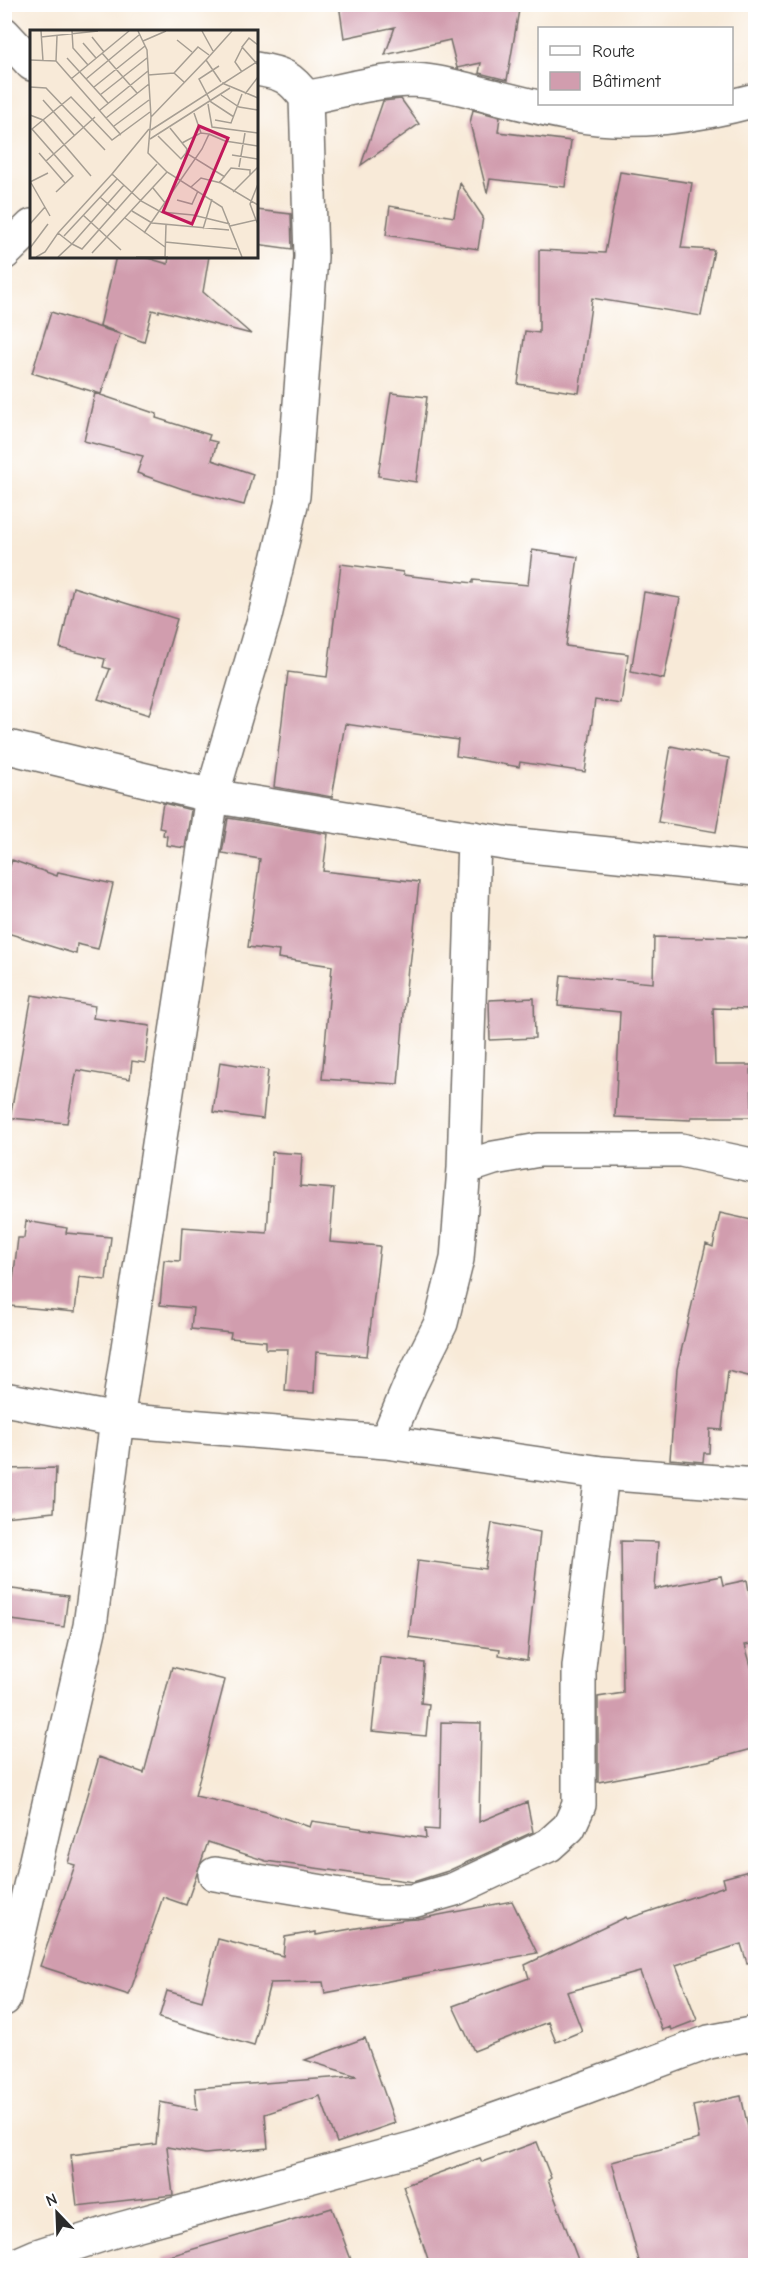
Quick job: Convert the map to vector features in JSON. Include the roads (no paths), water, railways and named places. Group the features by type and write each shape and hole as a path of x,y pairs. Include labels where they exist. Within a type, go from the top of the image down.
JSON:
{"street":[{"path":"4,34 30,62"},
{"path":"4,1999 90,1626 117,1420 212,796 265,616 293,496 311,257 306,98 295,82 279,73 258,69"},
{"path":"306,98 387,82 411,80 434,82 571,114 621,120 719,110 756,100"},
{"path":"4,253 30,228"},
{"path":"4,746 212,796 510,844 756,869"},
{"path":"386,1442 410,1385 441,1323 457,1259 464,1168 474,838"},
{"path":"464,1168 494,1158 539,1150 681,1150 756,1166"},
{"path":"4,1399 117,1420 386,1442 602,1473 756,1485"},
{"path":"216,1874 377,1901 412,1901 466,1884 549,1845 569,1827 579,1805 579,1667 602,1473"},
{"path":"14,2265 117,2230 418,2146 709,2042 756,2033"}]}
